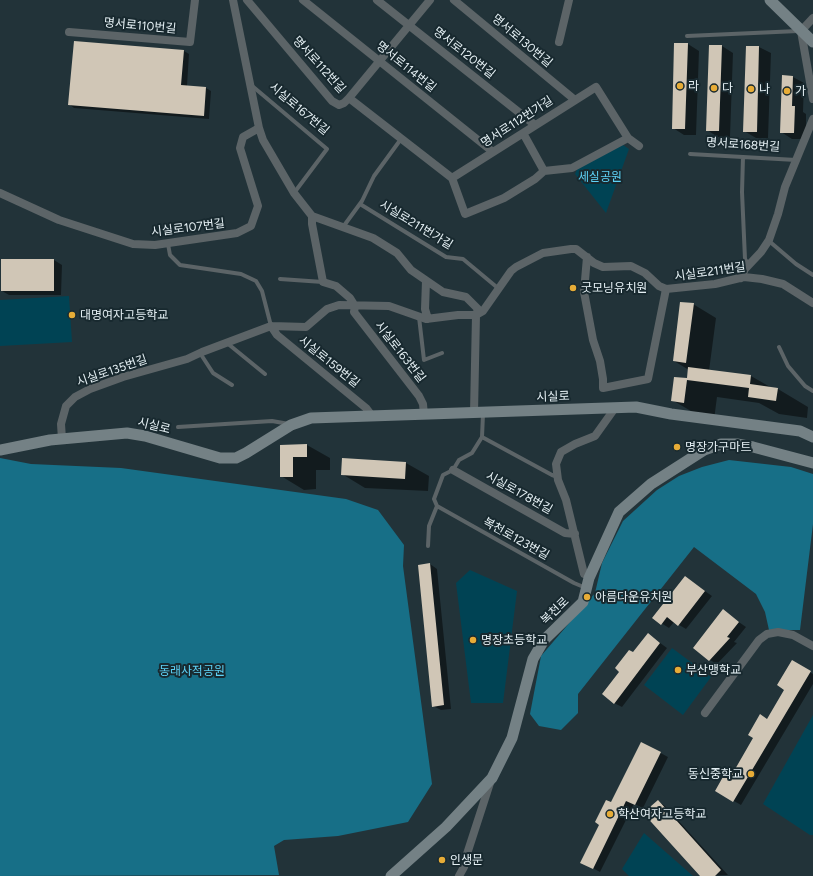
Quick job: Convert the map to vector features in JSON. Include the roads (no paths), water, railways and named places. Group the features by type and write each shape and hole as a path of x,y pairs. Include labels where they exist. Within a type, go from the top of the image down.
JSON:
{"main road":[{"path":"770,0 813,42"},
{"name":"시실로","path":"0,450 62,439 131,433 220,458 236,458 291,424 310,418 636,407 671,414 800,432 813,437"},
{"name":"복천로","path":"391,876 446,827 492,778 512,738 533,659 544,640 583,602 590,575 620,512 651,484 704,450 721,444 737,444 813,463"}],"street":[{"name":"명서로110번길","path":"69,32 190,42 195,0"},
{"name":"시실로167번길","path":"233,0 259,128 267,149 294,193 312,216"},
{"name":"명서로112번길","path":"247,0 332,101 339,104 344,103 349,98 452,178"},
{"name":"명서로114번길","path":"304,0 493,152"},
{"name":"명서로120번길","path":"378,0 535,125"},
{"path":"349,98 430,0"},
{"name":"명서로130번길","path":"454,0 575,100"},
{"path":"559,42 569,0"},
{"path":"813,18 801,31 813,99"},
{"name":"명서로112번가길","path":"452,178 596,87 628,138"},
{"name":"명서로168번길","path":"741,278 745,269 750,265 769,240 796,160 813,120"},
{"name":"시실로107번길","path":"0,193 60,220 133,244 168,244 237,233 251,226 258,206 241,154 240,142 246,134 259,128"},
{"path":"523,133 544,171"},
{"path":"452,178 465,214 504,198 535,180 544,171 572,168 628,138 639,146"},
{"path":"476,315 458,315 428,319 418,317 398,308 389,306 355,306 350,298 336,286 323,282 312,224 312,216 373,238 397,253 411,270 426,281 443,292 466,297 478,309 476,315 479,413"},
{"name":"시실로211번길","path":"476,315 483,311 511,271 543,253 576,249 603,267 631,266 645,273 659,286 666,289 715,284 741,278 762,279 783,284 813,303"},
{"path":"587,257 584,292 593,340 601,367 603,388 648,379 666,289"},
{"path":"426,281 425,309 428,319"},
{"name":"시실로135번길","path":"62,439 62,418 66,406 75,397 110,382 173,364 271,326 306,327 334,305 355,306"},
{"name":"시실로163번길","path":"355,306 354,312 419,396 423,404 424,415"},
{"name":"시실로159번길","path":"271,326 277,335 366,408 372,416"},
{"name":"시실로178번길","path":"590,575 584,574 566,500 558,477 556,464 561,452 575,444 595,436 615,408"},
{"name":"시실로178번길","path":"453,470 565,533 575,534"},
{"path":"705,713 759,640 767,634 778,632 793,635 813,646"},
{"path":"466,857 492,778"},
{"path":"459,876 464,867"}],"lane":[{"path":"687,36 801,31"},
{"name":"시실로167번길","path":"250,83 327,149 294,193"},
{"path":"343,227 360,204 374,176 401,139"},
{"name":"명서로168번길","path":"690,154 796,160"},
{"path":"743,157 742,192 745,259 750,265"},
{"name":"시실로211번가길","path":"360,204 446,257 462,259 499,290"},
{"path":"769,240 796,264 813,275"},
{"path":"168,244 170,255 180,265 241,274 256,281 262,291 271,326"},
{"path":"280,279 323,282"},
{"path":"418,317 424,360 442,353"},
{"path":"227,343 265,374"},
{"path":"779,347 788,366 806,386 813,390"},
{"path":"200,353 213,373 232,385"},
{"path":"428,546 429,526 437,506 434,499 443,476 453,470 459,460 472,453 482,437 479,413"},
{"name":"시실로","path":"178,427 272,421 291,424"},
{"path":"482,437 558,477"},
{"name":"복천로123번길","path":"437,506 567,580 586,588"}],"place":[{"name":"라","path":"680,86"},
{"name":"다","path":"714,88"},
{"name":"나","path":"751,89"},
{"name":"가","path":"787,91"},
{"name":"굿모닝유치원","path":"573,288"},
{"name":"대명여자고등학교","path":"72,315"},
{"name":"명장가구마트","path":"677,447"},
{"name":"아름다운유치원","path":"587,597"},
{"name":"명장초등학교","path":"473,640"},
{"name":"부산맹학교","path":"678,670"},
{"name":"동신중학교","path":"751,774"},
{"name":"학산여자고등학교","path":"610,814"},
{"name":"인생문","path":"442,860"}],"park label":[{"name":"세실공원","path":"600,177"},
{"name":"동래사적공원","path":"192,671"}]}
